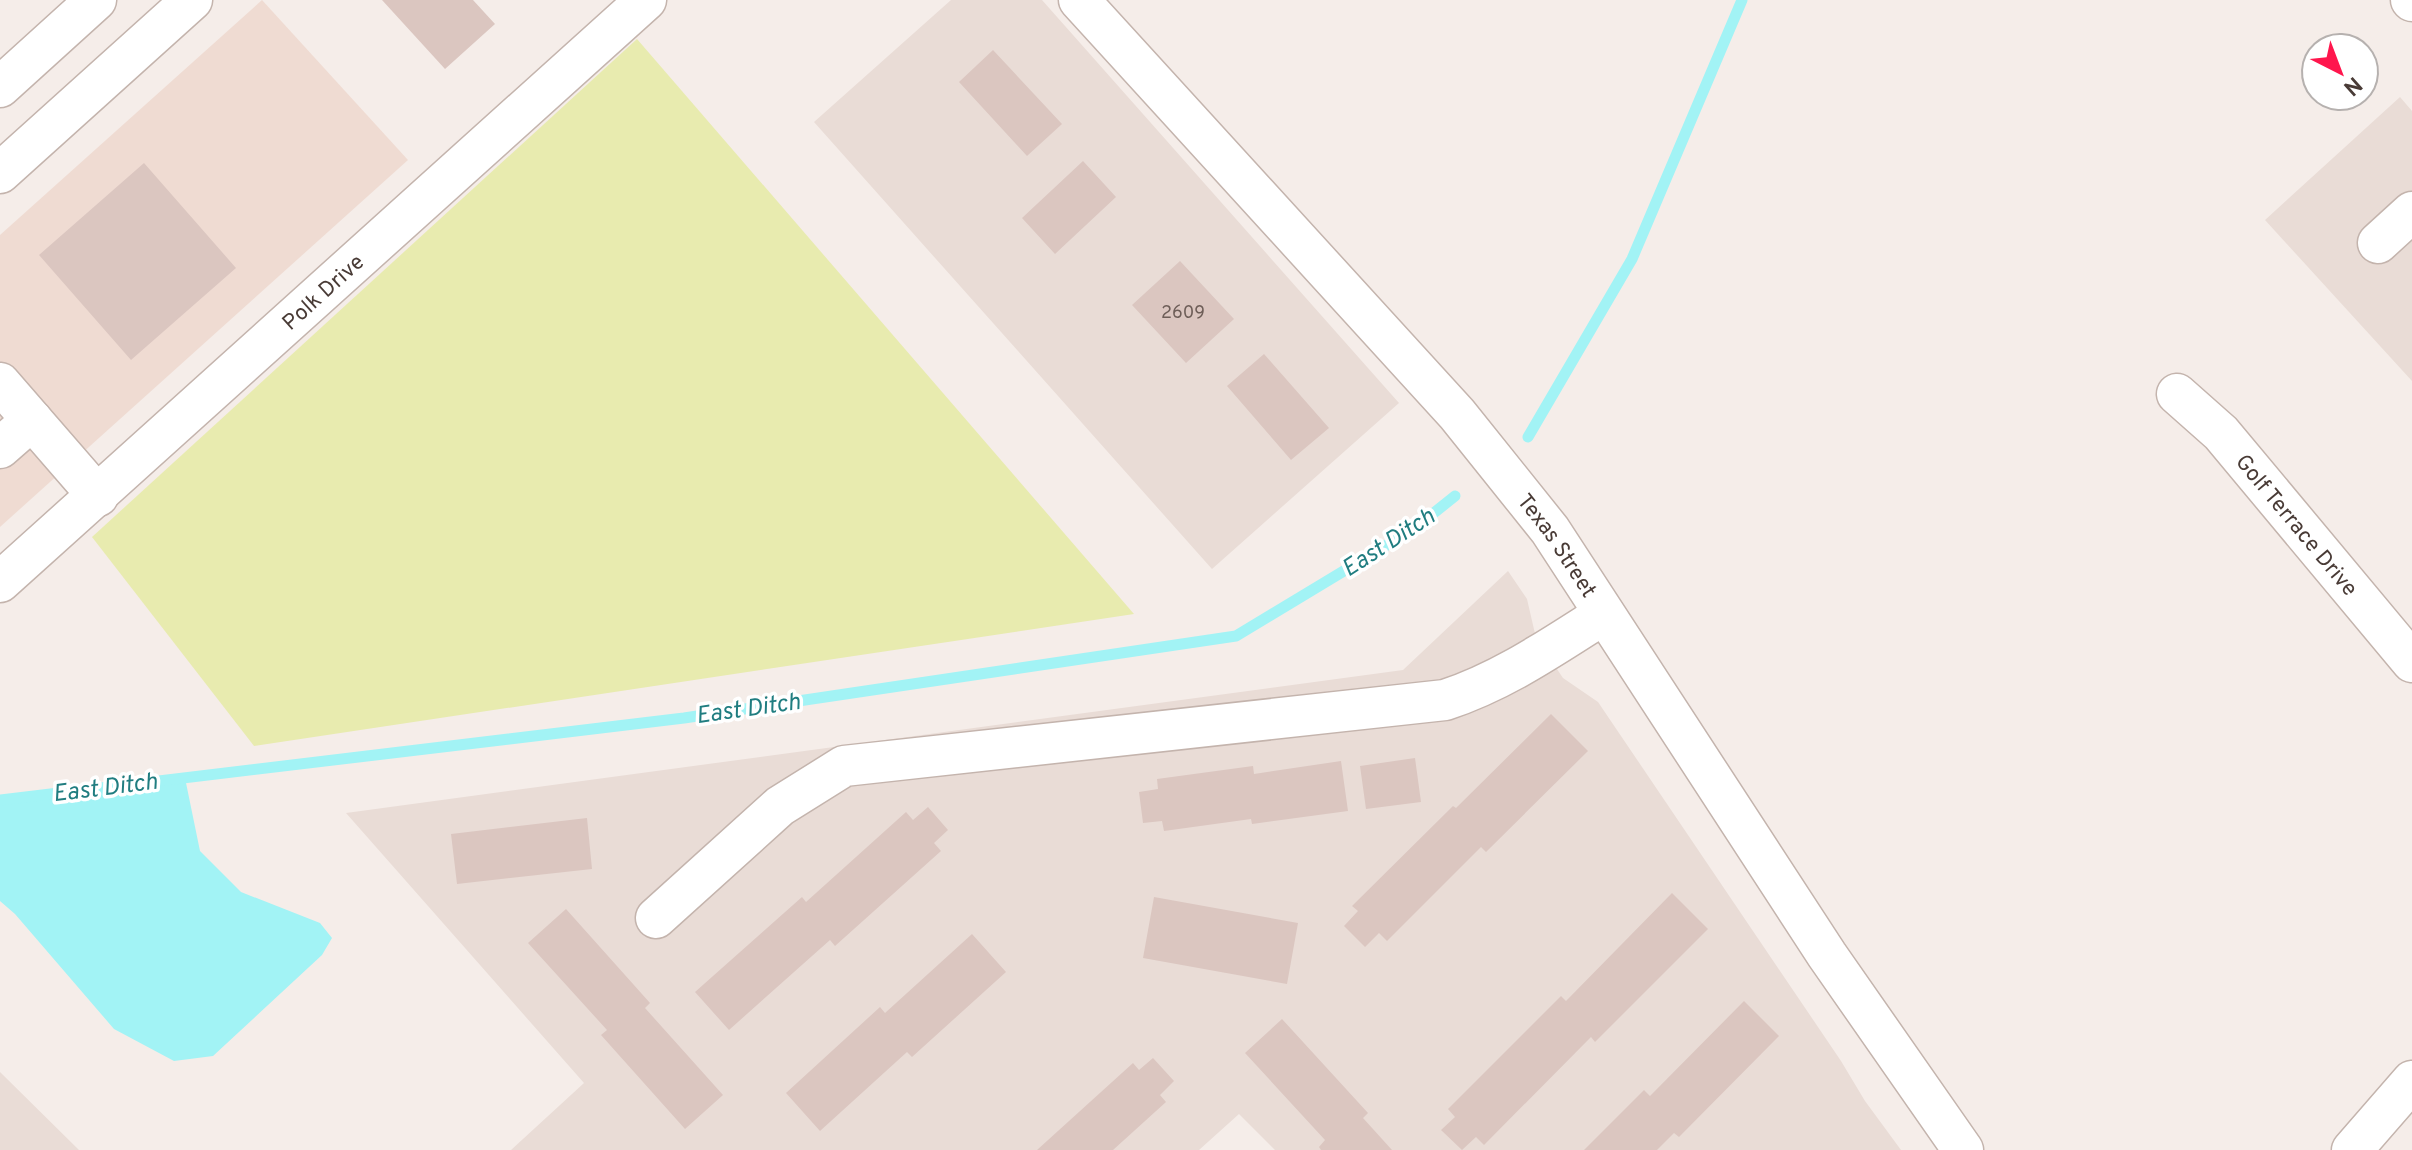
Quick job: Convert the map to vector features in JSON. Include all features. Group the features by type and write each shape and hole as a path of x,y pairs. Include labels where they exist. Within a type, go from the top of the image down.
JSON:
{"street":[{"path":"0,87 96,0"},
{"path":"0,173 192,0"},
{"name":"Polk Drive","path":"0,582 646,0"},
{"name":"Texas Street","path":"1079,0 1457,414 1550,530 1827,955 1963,1150"},
{"path":"2378,243 2412,212"},
{"path":"0,383 98,496"},
{"name":"Golf Terrace Drive","path":"2177,394 2221,433 2412,662"},
{"path":"0,448 32,420"},
{"path":"656,918 780,806 844,766 1445,700 1478,689 1522,666 1604,614"},
{"path":"2352,1150 2412,1081"}],"shaded area":[{"path":"262,0 408,160 0,527 0,235"},
{"path":"951,0 1042,0 1399,403 1212,569 814,122"},
{"path":"2400,97 2412,111 2412,381 2265,220"},
{"path":"1508,571 1527,599 1536,638 1563,678 1598,702 1901,1150 1275,1150 1239,1114 1199,1150 511,1150 584,1083 346,813 1403,670"},
{"path":"0,1072 79,1150 0,1150"}],"green space":[{"path":"637,39 1134,614 254,746 92,537"}],"water":[{"path":"185,778 200,851 241,892 320,923 332,938 322,955 213,1056 174,1061 114,1029 15,914 0,901 0,800"}],"building":[{"path":"382,0 473,0 495,24 445,69"},
{"path":"993,50 1062,124 1027,156 959,82"},
{"path":"1083,161 1116,197 1055,254 1022,218"},
{"path":"144,163 236,268 131,360 39,255"},
{"path":"1180,261 1234,319 1186,363 1132,305"},
{"path":"1264,354 1329,428 1291,460 1227,386"},
{"path":"1551,714 1588,751 1486,852 1481,847 1387,941 1379,933 1365,947 1344,926 1358,911 1352,906"},
{"path":"1415,758 1421,802 1366,809 1360,766"},
{"path":"1341,761 1348,811 1252,824 1251,819 1164,831 1162,821 1143,823 1139,792 1158,789 1157,779 1253,766 1254,774"},
{"path":"928,807 948,830 934,843 941,851 835,946 830,940 729,1030 695,992 802,897 806,902 906,812 913,820"},
{"path":"587,818 592,869 457,884 451,834"},
{"path":"1672,893 1708,929 1595,1042 1591,1037 1484,1145 1476,1137 1462,1150 1441,1130 1455,1117 1448,1109 1561,996 1566,1001"},
{"path":"1154,897 1298,923 1287,984 1143,958"},
{"path":"566,909 650,1003 645,1008 723,1095 685,1129 601,1035 607,1030 528,943"},
{"path":"972,934 1006,972 912,1057 907,1052 820,1131 786,1093 880,1007 885,1013"},
{"path":"1744,1001 1779,1036 1679,1137 1674,1133 1657,1150 1584,1150 1644,1090 1650,1096"},
{"path":"1282,1019 1368,1113 1363,1118 1392,1150 1321,1150 1319,1147 1325,1140 1245,1053"},
{"path":"1153,1058 1174,1081 1160,1095 1166,1102 1113,1150 1037,1150 1133,1063 1139,1070"}],"waterway":[{"name":"East Ditch","path":"1528,437 1632,259 1742,0"},
{"name":"East Ditch","path":"0,800 684,718 1236,636 1415,528 1455,496"}]}
